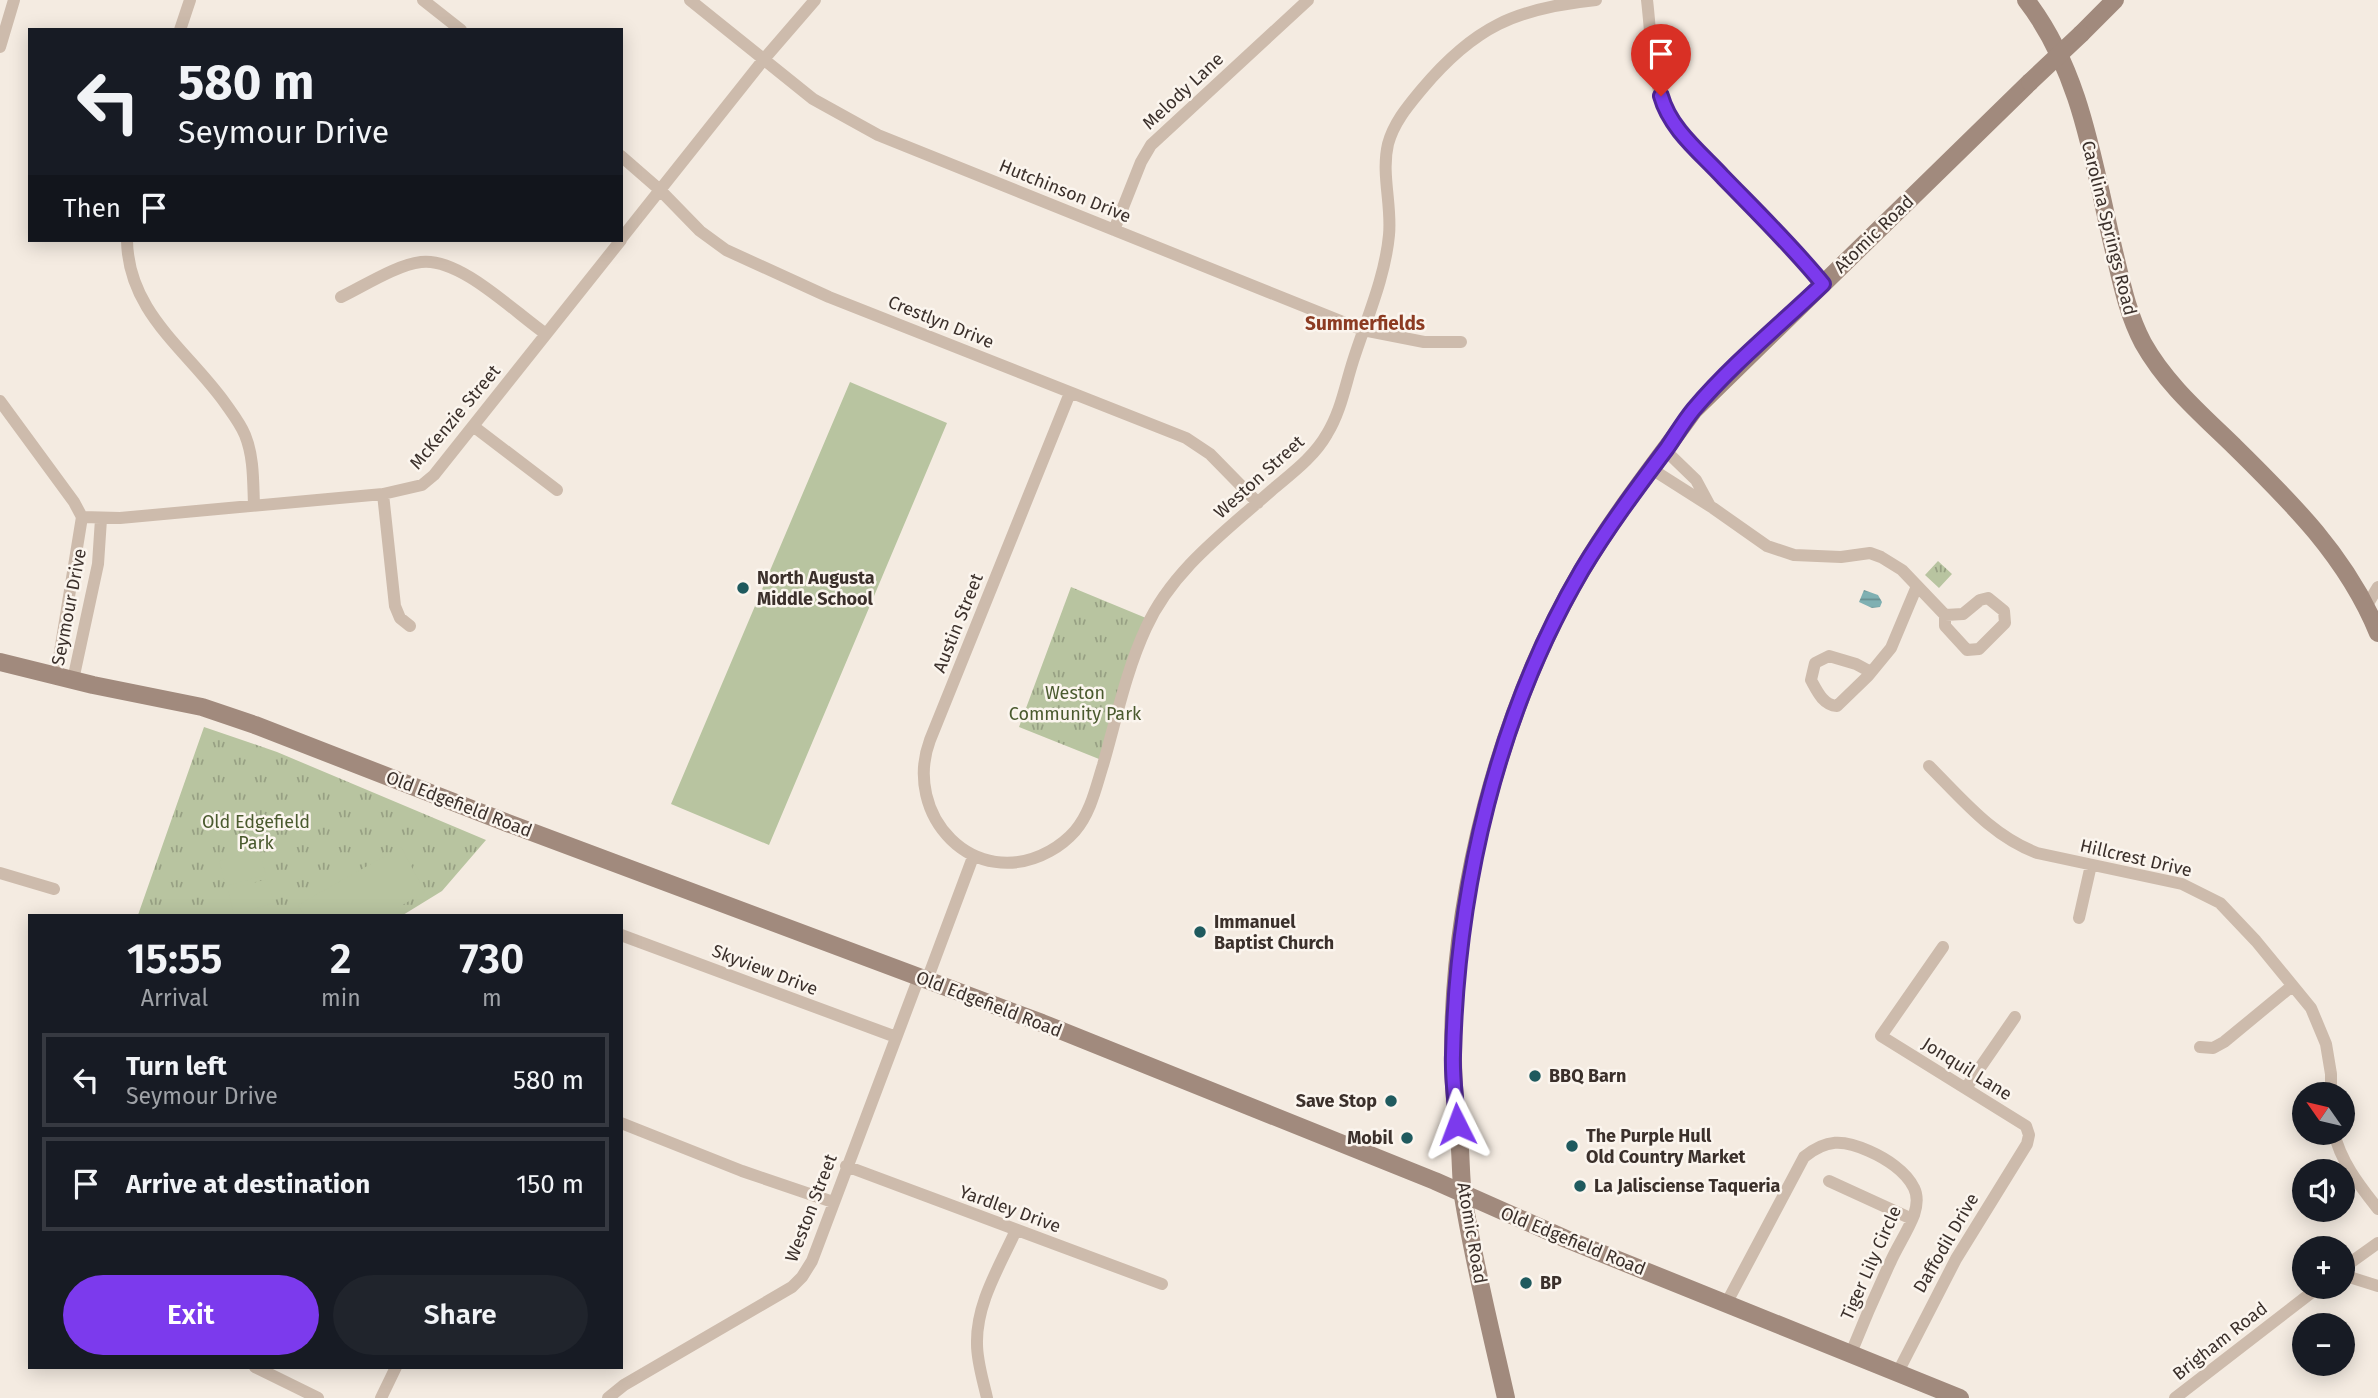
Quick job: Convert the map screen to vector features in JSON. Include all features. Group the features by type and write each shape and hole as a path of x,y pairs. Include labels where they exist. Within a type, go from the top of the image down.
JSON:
{"street":[{"path":"0,47 14,0"},
{"path":"181,28 190,0"},
{"path":"424,0 459,28"},
{"name":"Hutchinson Drive","path":"690,0 813,99 855,125 1363,330 1424,342 1461,342"},
{"name":"McKenzie Street","path":"623,236 764,59 815,0"},
{"name":"Melody Lane","path":"1114,230 1141,162 1151,145 1308,0"},
{"name":"Weston Street","path":"608,1398 624,1385 792,1287 802,1277 812,1261 896,1037 973,857 1001,862 1025,860 1048,852 1077,829 1092,799 1130,672 1154,612 1175,580 1194,560 1312,455 1328,432 1340,406 1383,268 1389,235 1386,157 1392,133 1404,111 1441,67 1479,34 1538,8 1595,0"},
{"path":"1647,0 1662,101 1671,117 1698,152 1796,251 1823,284"},
{"name":"Carolina Springs Road","path":"2026,0 2052,37 2070,77 2092,156 2127,306 2143,342 2177,391 2312,525 2342,564 2367,605 2378,633"},
{"name":"Atomic Road","path":"1506,1398 1463,1195 1453,1072 1455,1010 1470,886 1484,813 1521,700 1551,629 1589,560 1650,468 1694,410 2115,0"},
{"name":"Crestlyn Drive","path":"623,158 660,190 700,231 726,250 830,297 1173,432 1199,445 1258,503"},
{"path":"127,242 134,282 144,305 216,391 240,425 251,457 254,505"},
{"name":"McKenzie Street","path":"101,519 383,494 428,481 619,242"},
{"path":"341,297 412,264 441,263 480,284 546,334"},
{"name":"Austin Street","path":"973,857 955,844 933,816 923,774 926,751 1070,393"},
{"path":"0,401 74,502 82,517 101,519"},
{"path":"474,426 556,489"},
{"path":"1665,450 1691,474 1713,508"},
{"path":"1650,468 1768,546 1794,555 1842,557 1870,554 1892,563 1945,615 1945,626 1964,648 1971,652 1979,649 2006,619 2004,611 1988,598 1979,600 1963,614 1945,615"},
{"path":"383,494 395,606 400,618 410,626"},
{"name":"Seymour Drive","path":"64,678 82,517"},
{"name":"Seymour Drive","path":"64,678 98,564 101,519"},
{"path":"1868,676 1869,671 1856,664 1829,656 1818,660 1811,674 1819,696 1833,706 1841,704 1868,676 1891,648 1917,586"},
{"path":"2367,605 2378,587"},
{"name":"Old Edgefield Road","path":"0,662 232,716 510,824 1063,1032 1413,1172 1726,1304 1960,1398"},
{"name":"Hillcrest Drive","path":"1930,766 1988,825 2011,842 2037,853 2182,884 2220,903 2256,941 2311,1008 2330,1059 2331,1082"},
{"path":"2079,918 2091,865"},
{"path":"0,873 54,889"},
{"name":"Skyview Drive","path":"623,936 896,1037"},
{"name":"Jonquil Lane","path":"1943,947 1881,1037 2026,1126 2029,1135"},
{"path":"2200,1047 2213,1048 2224,1042 2292,986"},
{"path":"1966,1088 2015,1017"},
{"path":"623,1129 833,1202"},
{"name":"Daffodil Drive","path":"1898,1372 1955,1259 2027,1144 2029,1135"},
{"name":"Tiger Lily Circle","path":"1726,1304 1804,1157 1816,1147 1832,1142 1848,1143 1867,1150 1905,1175 1915,1189 1917,1203 1851,1353"},
{"path":"2336,1145 2360,1186 2378,1209"},
{"name":"Yardley Drive","path":"846,1166 1162,1284"},
{"path":"1829,1181 1912,1219"},
{"path":"987,1398 978,1358 980,1314 1016,1230"},
{"path":"2355,1259 2378,1243"},
{"path":"2355,1279 2378,1286"},
{"name":"Brigham Road","path":"2175,1398 2303,1299"},
{"path":"259,1369 318,1398"},
{"path":"381,1398 395,1369"}],"green space":[{"path":"850,382 947,423 769,845 671,804"},
{"path":"1938,561 1952,574 1939,588 1925,575"},
{"name":"Weston Community Park","path":"1071,587 1146,618 1104,761 1019,727"},
{"name":"Old Edgefield Park","path":"204,727 277,752 486,840 442,891 405,914 138,914"},
{"path":"401,847 425,892 387,914 303,914 298,905"},
{"path":"259,850 266,875 226,886 219,861"},
{"path":"267,879 274,903 234,914 228,890"}],"water":[{"path":"1864,590 1878,595 1882,602 1880,607 1872,608 1859,602"}],"place":[{"name":"North Augusta Middle School","path":"743,588"},
{"name":"Immanuel Baptist Church","path":"1200,932"},
{"name":"BBQ Barn","path":"1535,1076"},
{"name":"Save Stop","path":"1391,1101"},
{"name":"Mobil","path":"1407,1138"},
{"name":"The Purple Hull Old Country Market","path":"1572,1146"},
{"name":"La Jalisciense Taqueria","path":"1580,1186"},
{"name":"BP","path":"1526,1283"}],"district":[{"name":"Summerfields","path":"1365,323"}],"route":[{"path":"1457,1124 1453,1072 1455,1010 1470,886 1484,813 1493,783 1521,700 1544,644 1582,570 1650,468 1694,410 1823,284 1796,251 1698,152 1680,131 1661,96"}]}
